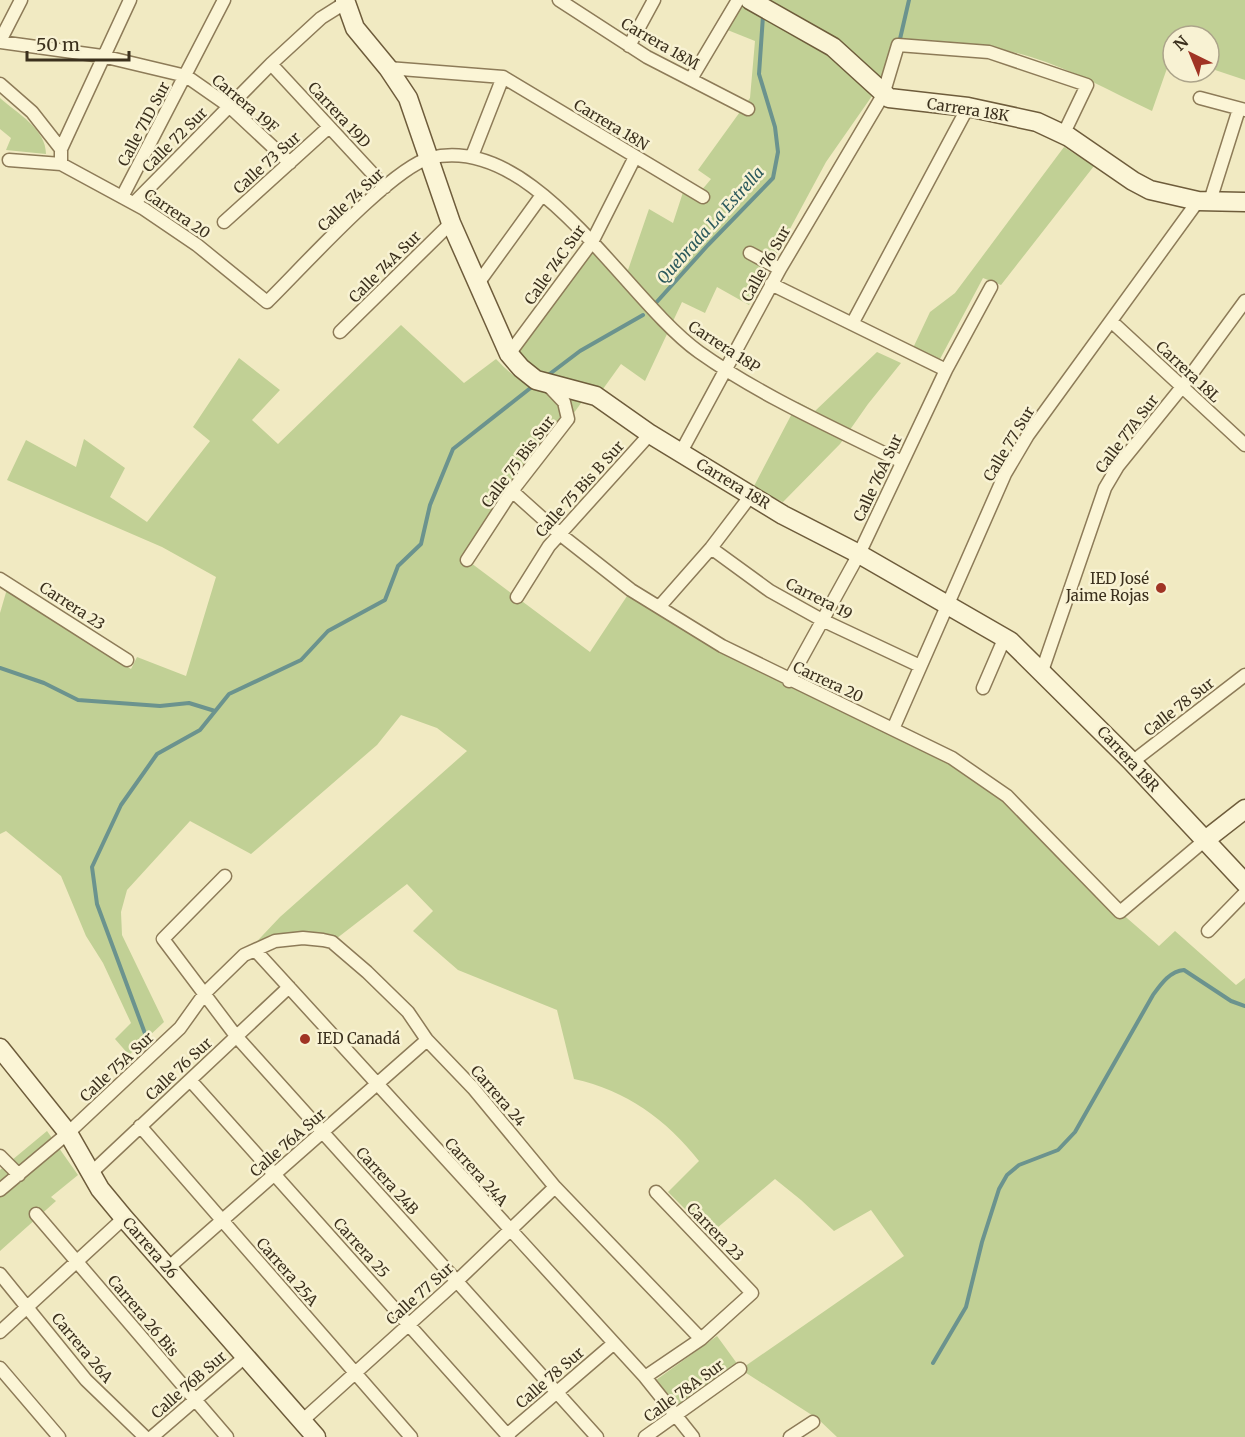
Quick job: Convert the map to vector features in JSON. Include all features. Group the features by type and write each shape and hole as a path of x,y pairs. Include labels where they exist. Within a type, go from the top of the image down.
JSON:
{"street":[{"path":"0,41 21,0"},
{"path":"61,164 61,149 102,56 130,0"},
{"name":"Calle 71D Sur","path":"128,200 224,0"},
{"name":"Carrera 18M","path":"559,0 629,46 748,109"},
{"path":"579,11 585,0"},
{"path":"629,46 654,0"},
{"path":"691,79 738,0"},
{"name":"Carrera 18K","path":"750,0 833,47 883,95 898,101 968,107 1037,122 1063,135 1150,190 1204,201 1245,202"},
{"name":"Calle 72 Sur","path":"128,200 321,18 345,1"},
{"name":"Carrera 18R","path":"345,1 355,28 388,68 414,112 451,222 509,354 527,375 546,383 596,396 650,434 790,519 859,554 1005,637 1132,762 1245,884"},
{"name":"Carrera 19F","path":"0,41 102,56 186,76 229,106 290,163"},
{"path":"883,95 898,45 989,52 1087,85 1063,135"},
{"name":"Carrera 19D","path":"271,64 385,187"},
{"path":"388,68 503,77 472,156"},
{"name":"Carrera 18N","path":"503,77 703,198"},
{"path":"0,84 32,112 61,149"},
{"name":"Calle 76 Sur","path":"681,452 780,268 883,95"},
{"path":"1200,98 1242,109"},
{"path":"852,324 968,107"},
{"name":"Calle 77 Sur","path":"893,729 946,603 1005,474 1028,435 1111,321 1204,201 1242,109"},
{"name":"Calle 73 Sur","path":"224,222 330,127"},
{"name":"Calle 74 Sur","path":"267,302 385,187 411,167 428,159 472,156"},
{"name":"Carrera 18P","path":"472,156 489,161 542,195 592,242 659,319 700,353 812,417 903,462"},
{"name":"Calle 74C Sur","path":"509,354 592,242 636,157"},
{"name":"Carrera 20","path":"9,160 61,164 128,200 197,245 267,302"},
{"path":"479,282 542,195"},
{"name":"Calle 74A Sur","path":"340,332 451,222"},
{"path":"750,253 780,268"},
{"path":"771,284 946,370"},
{"name":"Calle 76A Sur","path":"789,681 859,554 946,370 991,287"},
{"name":"Calle 77A Sur","path":"1042,671 1105,488 1118,466 1182,387 1245,301"},
{"name":"Carrera 18L","path":"1111,321 1245,445"},
{"name":"Calle 75 Bis Sur","path":"467,560 512,491 568,419 564,402 546,383"},
{"name":"Calle 75 Bis B Sur","path":"517,597 549,546 650,434"},
{"name":"Carrera 20","path":"512,491 561,535 631,590 722,646 789,681 952,758 1007,796 1120,912 1204,841"},
{"path":"660,606 711,548 752,494"},
{"name":"Carrera 19","path":"711,548 770,591 822,620 920,666"},
{"name":"Carrera 23","path":"0,579 127,660"},
{"path":"983,687 1005,637"},
{"name":"Calle 78 Sur","path":"1132,762 1245,675"},
{"path":"1204,841 1245,809"},
{"name":"Carrera 24B","path":"225,876 163,939 236,1036 597,1437"},
{"path":"1209,931 1245,893"},
{"name":"Carrera 24","path":"249,953 275,941 303,938 332,942 408,1012 427,1040 473,1088 555,1187 701,1339"},
{"name":"Calle 75A Sur","path":"0,1190 68,1133 180,1028 205,993 249,953"},
{"name":"Carrera 24A","path":"249,953 289,987 510,1232 645,1377 693,1437"},
{"name":"Calle 76 Sur","path":"91,1173 289,987"},
{"name":"Calle 76A Sur","path":"168,1268 427,1040"},
{"name":"Carrera 26","path":"0,1048 68,1133 91,1173 124,1218 316,1437"},
{"name":"Carrera 25","path":"190,1080 508,1436"},
{"name":"Carrera 25A","path":"140,1126 411,1437"},
{"path":"0,1156 19,1175"},
{"name":"Calle 77 Sur","path":"303,1420 510,1232 555,1187"},
{"name":"Carrera 23","path":"656,1192 752,1293 701,1339"},
{"name":"Carrera 26 Bis","path":"36,1214 227,1437"},
{"path":"0,1332 124,1218"},
{"name":"Carrera 26A","path":"0,1274 86,1380 146,1437"},
{"path":"645,1377 701,1339"},
{"name":"Calle 78 Sur","path":"508,1436 613,1344"},
{"name":"Calle 76B Sur","path":"152,1437 246,1356"},
{"path":"0,1368 59,1437"},
{"name":"Calle 78A Sur","path":"645,1437 740,1369"},
{"path":"790,1437 813,1422"}],"green space":[{"path":"767,0 1245,0 1245,80 1221,72 1221,24 1161,24 1162,84 1152,111 1047,62 1014,52 963,43 895,38 881,82 835,39"},
{"path":"740,4 828,56 872,96 826,162 749,305 717,287 705,313 682,302 645,381 621,364 603,389 537,374 516,351 598,240 628,270 649,209 673,223 686,183 701,191 711,179 698,170 750,98 755,41 725,29"},
{"path":"0,98 36,130 45,145 46,154 6,150 11,138 0,129"},
{"path":"1064,147 1094,166 1001,285 983,278 940,359 913,348 930,312 955,293"},
{"path":"401,325 464,383 496,359 527,384 546,391 584,399 467,560 590,652 631,590 722,646 893,729 1007,796 1120,912 1159,946 1175,931 1236,985 1245,978 1245,1437 837,1437 818,1419 740,1369 679,1412 656,1380 717,1336 741,1369 904,1256 871,1210 834,1231 775,1179 710,1234 668,1192 699,1161 687,1146 659,1120 628,1099 593,1084 574,1079 557,1010 458,970 413,931 433,911 407,884 332,942 303,938 244,955 280,917 467,751 437,728 401,715 377,745 251,854 190,821 127,890 121,912 122,935 164,1022 129,1055 115,1039 131,1023 103,963 86,936 61,876 6,831 0,834 0,613 7,589 131,669 137,657 186,676 216,577 162,547 7,480 26,440 76,467 84,439 125,468 110,497 147,522 210,441 193,427 239,358 280,390 252,420 278,444"},
{"path":"877,352 901,363 840,444 783,502 753,488 798,402 815,411"},
{"path":"47,1131 78,1175 51,1197 56,1201 0,1251 0,1170"}],"waterway":[{"name":"Quebrada La Estrella","path":"900,39 909,0"},
{"name":"Quebrada La Estrella","path":"654,305 773,178 778,152 775,127 759,74 763,16"},
{"name":"Quebrada La Estrella","path":"547,376 580,351 643,315"},
{"name":"Quebrada La Estrella","path":"150,1047 97,904 92,867 121,805 157,754 200,730 229,694 301,660 328,631 385,600 398,566 421,544 430,505 453,449 533,386"},
{"name":"Quebrada La Estrella","path":"0,668 44,683 78,700 160,706 189,703 215,711"},
{"path":"933,1363 966,1307 982,1242 999,1189 1007,1175 1019,1165 1058,1150 1075,1132 1153,995 1163,983 1170,975 1184,970 1231,1001 1245,1006"}],"place":[{"name":"IED José Jaime Rojas","path":"1161,588"},
{"name":"IED Canadá","path":"305,1039"}]}
